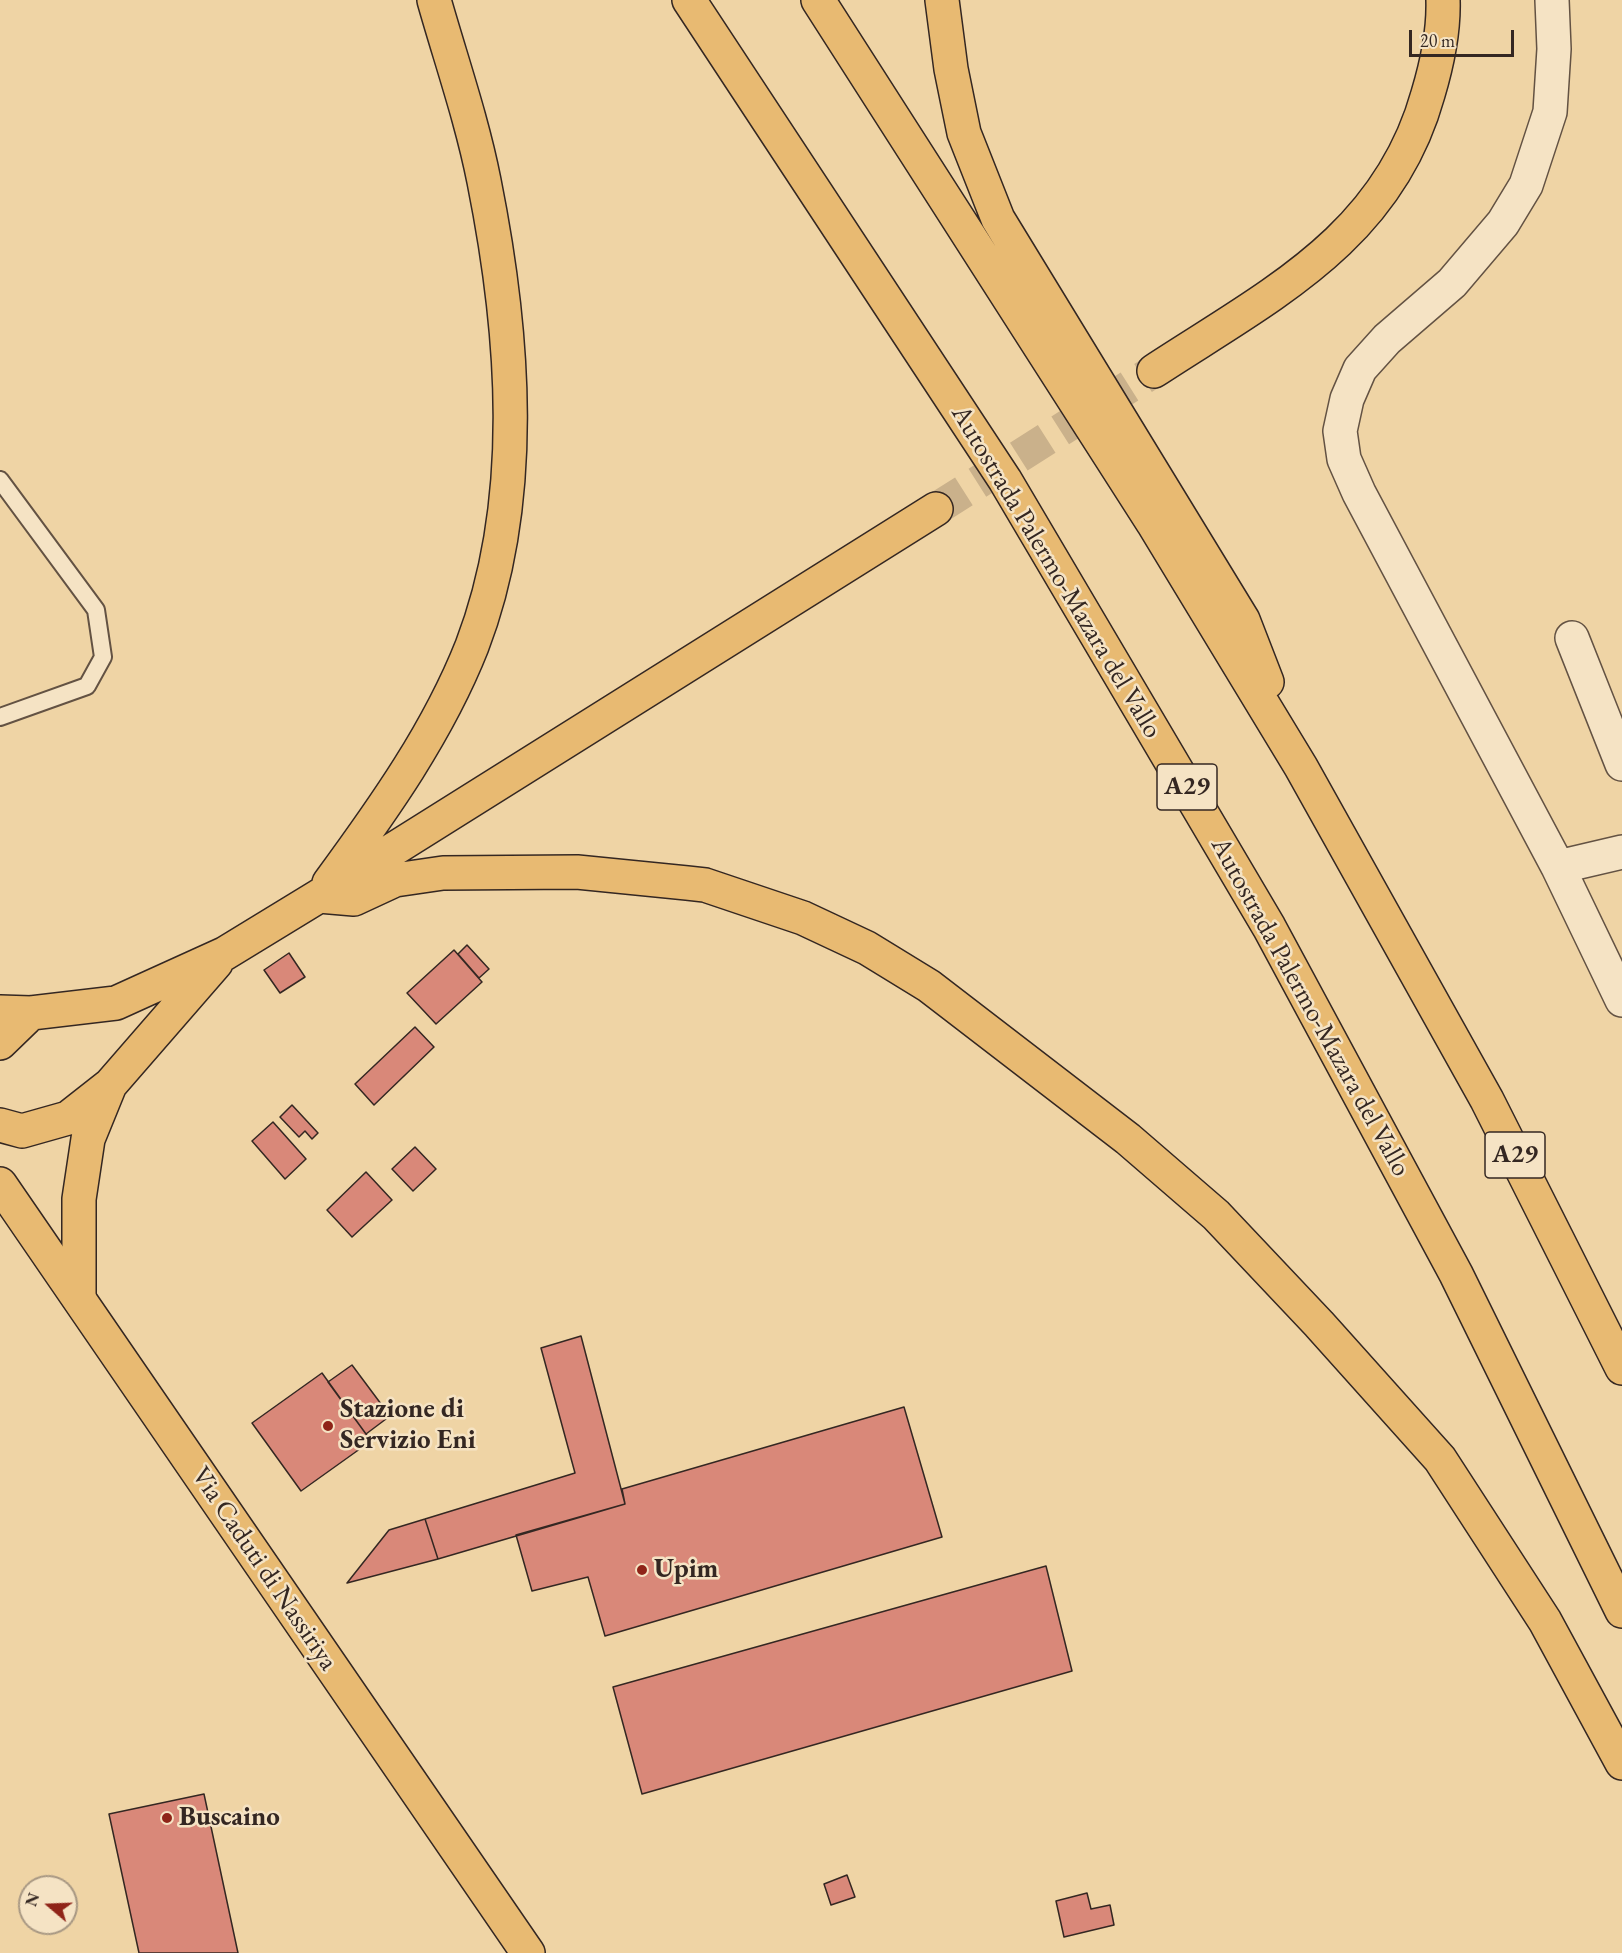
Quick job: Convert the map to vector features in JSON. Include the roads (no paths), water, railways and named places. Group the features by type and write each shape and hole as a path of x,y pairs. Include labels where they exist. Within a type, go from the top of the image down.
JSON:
{"main road":[{"path":"319,897 386,804 446,704 472,645 496,563 507,494 511,421 506,328 486,192 434,0"},
{"name":"Autostrada Palermo-Mazara del Vallo","path":"688,0 1005,480 1269,927 1456,1274 1622,1611"},
{"name":"A29","path":"818,0 1153,523 1301,767 1487,1101 1622,1368"},
{"path":"942,0 951,69 964,133 998,219 1243,620 1301,767"},
{"path":"1154,371 1308,270 1358,223 1401,164 1420,124 1436,64 1443,0"},
{"path":"0,1043 15,1013 116,1003 224,954 319,897 936,509"},
{"path":"319,897 354,899 395,880 443,873 577,872 705,885 803,918 867,948 929,986 1128,1139 1216,1215 1440,1459 1545,1621 1622,1763"},
{"path":"0,1125 22,1131 68,1118 111,1085 224,954"},
{"path":"79,1298 79,1198 88,1139 111,1085"},
{"name":"Via Caduti di Nassiriya","path":"0,1184 528,1953"}],"street":[{"path":"1552,0 1554,48 1550,112 1526,185 1503,223 1452,282 1387,339 1360,369 1347,399 1340,431 1344,459 1359,493 1558,867 1622,1000"},
{"path":"1572,638 1622,764"},
{"path":"1558,867 1622,852"}],"lane":[{"path":"0,480 96,610 103,657 87,686 0,717"}],"tunnel":[{"path":"936,509 1154,371"}],"place":[{"name":"Stazione di Servizio Eni","path":"328,1426"},
{"name":"Upim","path":"642,1570"},
{"name":"Buscaino","path":"167,1818"}]}
